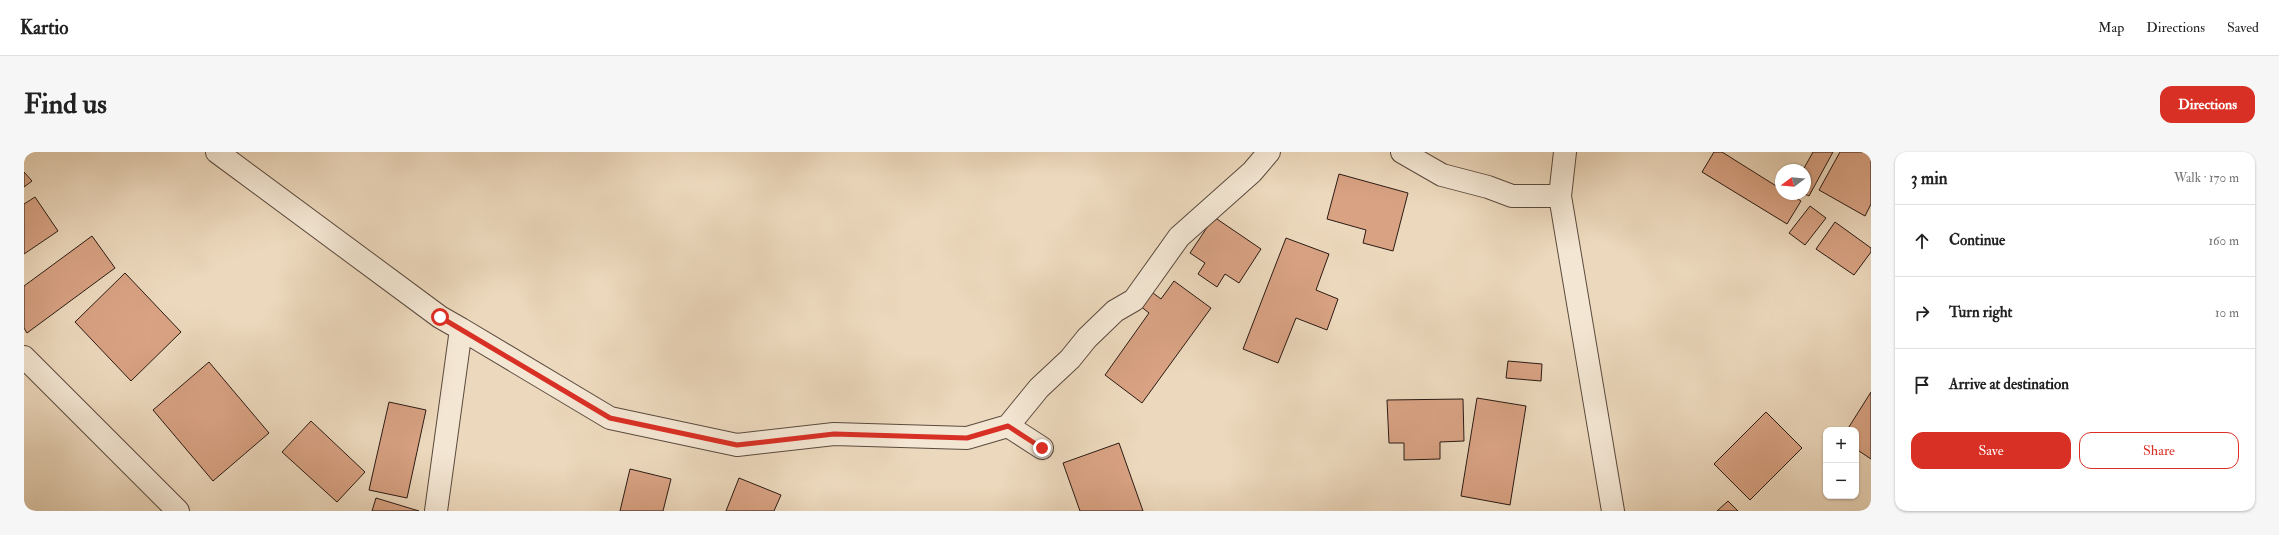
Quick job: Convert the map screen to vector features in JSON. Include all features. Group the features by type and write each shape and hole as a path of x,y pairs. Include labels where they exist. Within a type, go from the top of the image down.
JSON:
{"street":[{"path":"217,152 440,317 610,418 737,445 834,434 967,438 1008,426 1039,388 1070,359 1087,338 1115,312 1134,300 1180,237 1252,172 1269,152"},
{"path":"1402,152 1442,175 1488,187 1512,196 1560,196"},
{"path":"1565,152 1560,196 1613,511"},
{"path":"436,511 461,329"},
{"path":"24,357 178,511"},
{"path":"1008,426 1042,448"}],"building":[{"path":"1714,152 1722,152 1775,185 1775,200 1801,201 1787,224 1702,172"},
{"path":"1813,152 1833,152 1811,192 1811,164 1806,164"},
{"path":"1840,152 1871,152 1871,204 1865,216 1819,190"},
{"path":"24,172 32,181 24,187"},
{"path":"1339,174 1408,193 1393,251 1363,243 1366,230 1327,219"},
{"path":"35,197 58,231 24,254 24,204"},
{"path":"1810,206 1826,218 1805,245 1789,233"},
{"path":"1214,217 1261,249 1239,283 1225,274 1217,287 1198,274 1205,263 1190,253"},
{"path":"1835,222 1871,248 1871,252 1854,275 1816,249"},
{"path":"92,236 115,268 27,333 24,328 24,286"},
{"path":"1286,238 1329,254 1316,290 1338,299 1327,330 1296,318 1278,363 1243,349"},
{"path":"125,273 181,332 131,381 75,322"},
{"path":"1174,281 1211,308 1142,403 1105,375 1149,313 1139,305 1149,290 1161,299"},
{"path":"1508,361 1542,364 1541,381 1506,378"},
{"path":"209,362 269,433 213,481 153,410"},
{"path":"1871,392 1871,459 1859,451 1859,427 1849,427"},
{"path":"1477,398 1526,406 1510,505 1461,496"},
{"path":"1463,399 1464,441 1440,442 1440,459 1404,460 1404,443 1389,443 1387,400"},
{"path":"389,402 426,410 407,498 369,490"},
{"path":"1766,412 1802,448 1750,500 1714,464"},
{"path":"311,421 365,472 337,502 282,452"},
{"path":"1119,443 1143,511 1080,511 1063,463"},
{"path":"630,469 671,479 663,511 620,511"},
{"path":"739,478 781,495 774,511 726,511"},
{"path":"376,498 419,511 372,511"},
{"path":"1728,501 1738,511 1717,511"}],"route":[{"path":"440,317 610,418 737,445 834,434 967,438 1008,426 1042,448"}]}
